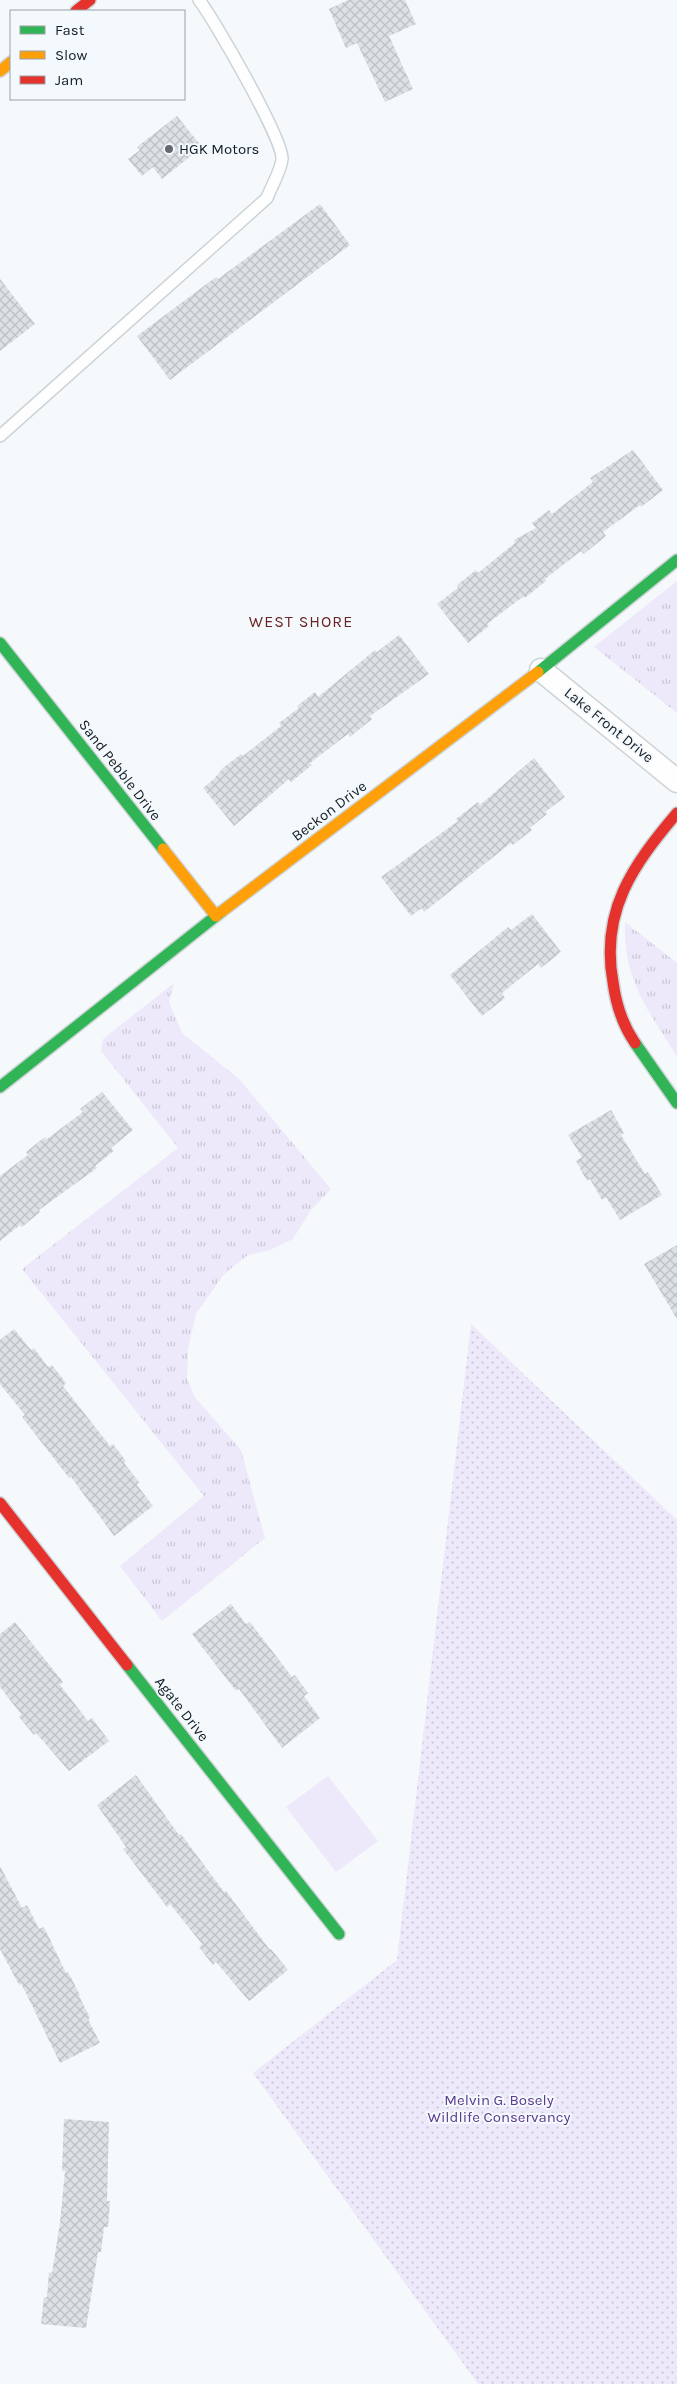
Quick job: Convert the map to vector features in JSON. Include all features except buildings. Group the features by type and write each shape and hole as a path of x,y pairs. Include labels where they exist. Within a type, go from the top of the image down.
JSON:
{"main road":[{"path":"77,10 90,0"},
{"path":"0,71 10,63"},
{"name":"Beckon Drive","path":"0,1087 216,916 541,670 677,560"},
{"name":"Sand Pebble Drive","path":"0,643 216,916"},
{"path":"677,813 635,866 616,904 609,939 611,979 622,1023 677,1103"},
{"name":"Agate Drive","path":"0,1503 339,1934"}],"street":[{"name":"Lake Front Drive","path":"541,670 677,781"}],"lane":[{"path":"0,436 267,198 282,158 276,137 234,57 199,0"}],"green space":[{"path":"677,581 677,713 594,647"},
{"path":"625,922 677,963 677,1057 639,994 628,961 625,943"},
{"path":"174,983 169,1002 182,1033 239,1079 331,1189 311,1210 293,1239 270,1250 248,1255 224,1274 196,1314 188,1349 187,1378 194,1396 241,1450 265,1538 162,1621 120,1566 204,1496 22,1269 178,1148 101,1051 103,1039"},
{"name":"Melvin G. Bosely Wildlife Conservancy","path":"471,1324 677,1520 677,2384 478,2384 253,2073 397,1960"},
{"path":"328,1776 378,1841 336,1872 286,1807"}],"traffic: fast":[{"path":"538,672 677,560"},
{"path":"0,643 163,849"},
{"path":"0,1087 221,912"},
{"path":"635,1043 677,1103"},
{"path":"127,1665 339,1934"}],"traffic: slow":[{"path":"0,71 10,63"},
{"path":"221,912 538,672"},
{"path":"163,849 216,916"}],"traffic: jam":[{"path":"77,10 90,0"},
{"path":"635,1043 623,1021 616,999 610,956 611,933 616,911 634,871 661,832 677,813"},
{"path":"0,1503 127,1665"}],"place":[{"name":"HGK Motors","path":"169,149"}],"district":[{"name":"WEST SHORE","path":"301,621"}]}
